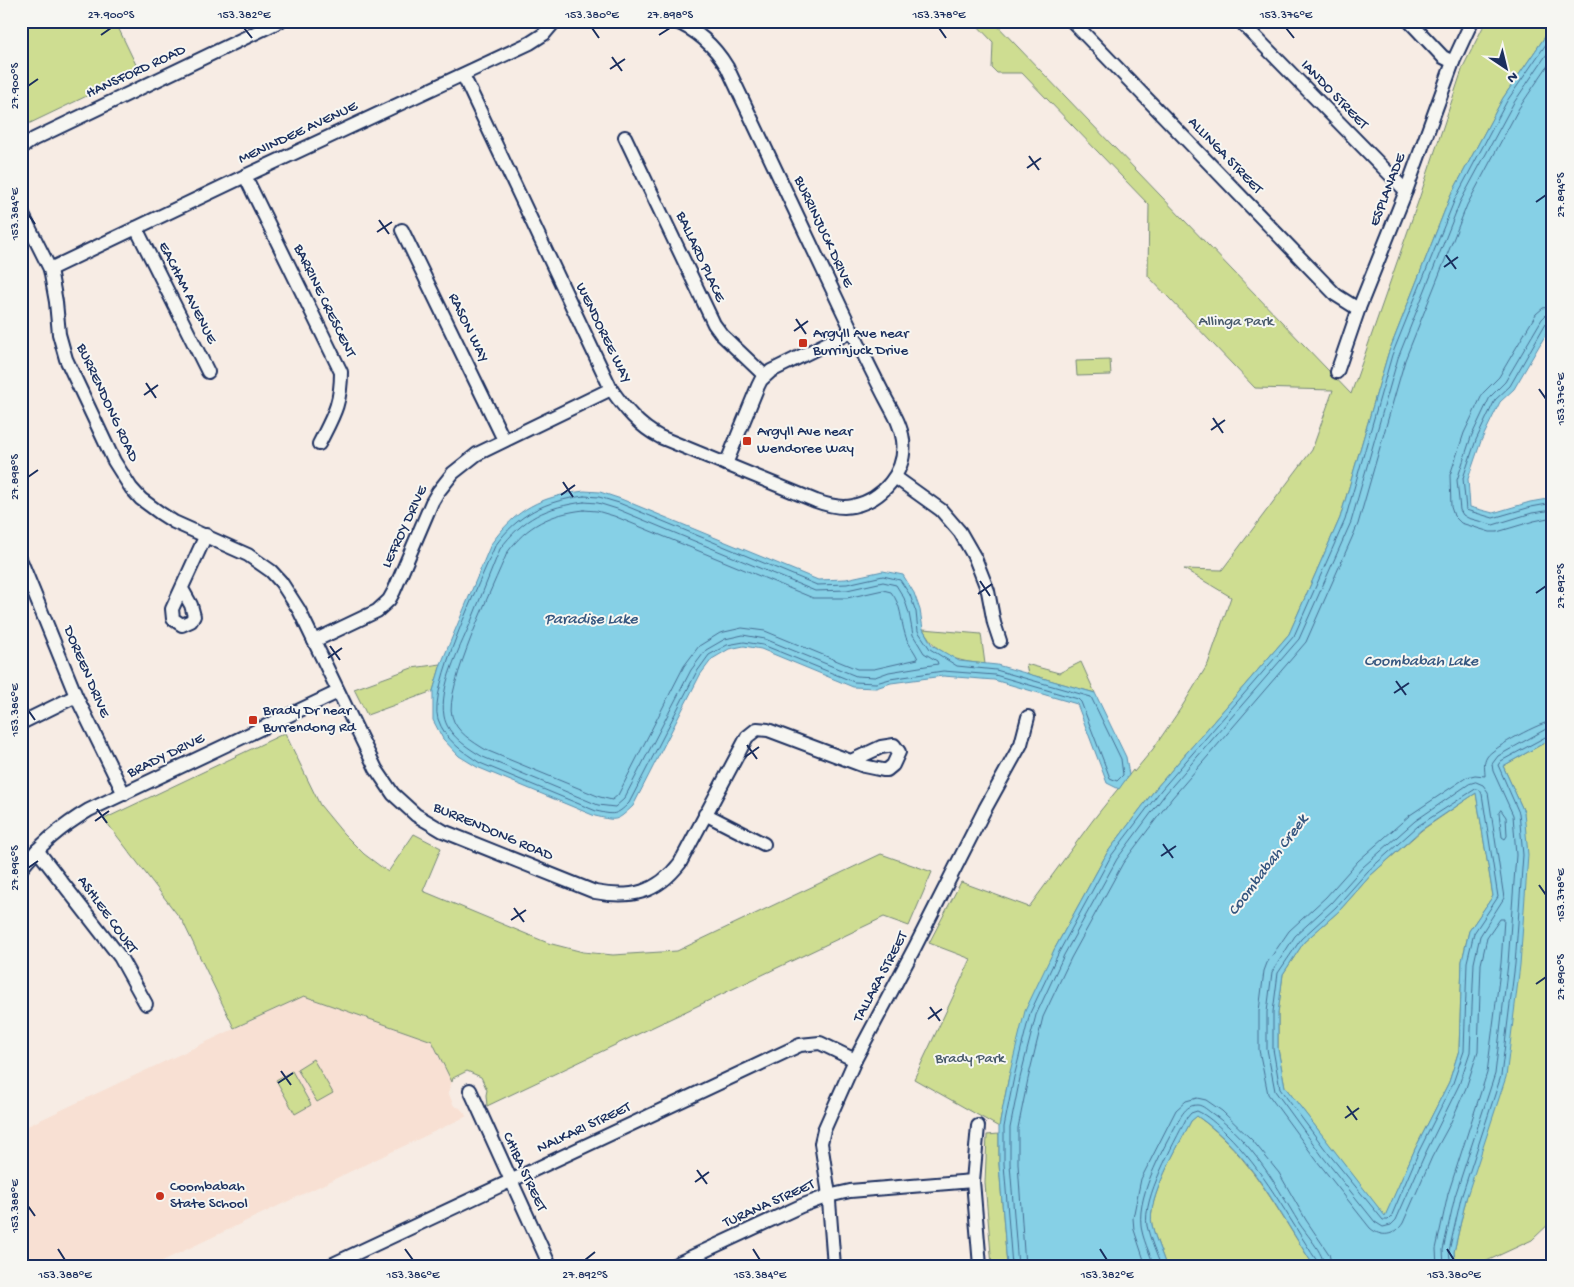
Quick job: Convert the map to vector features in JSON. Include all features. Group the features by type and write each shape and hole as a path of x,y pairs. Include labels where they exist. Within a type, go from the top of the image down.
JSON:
{"street":[{"name":"HANSFORD ROAD","path":"21,148 27,140 280,21"},
{"name":"MENINDEE AVENUE","path":"50,269 535,40 556,21"},
{"name":"BURRINJUCK DRIVE","path":"674,21 706,40 727,67 852,331 898,421 903,441 902,460 895,477"},
{"name":"ALLINGA STREET","path":"1072,21 1336,294 1359,308"},
{"name":"IANDO STREET","path":"1240,21 1406,191"},
{"path":"1409,21 1443,57 1453,62"},
{"name":"ESPLANADE","path":"1337,372 1359,308 1406,191 1453,62 1472,21"},
{"name":"WENDOREE WAY","path":"463,75 611,389 630,414 650,432 832,506 851,506 867,501 882,492 895,477"},
{"name":"BALLARD PLACE","path":"625,137 714,324 722,335 765,376"},
{"name":"BARRINE CRESCENT","path":"244,176 341,372 341,393 336,411 318,444"},
{"name":"BURRENDONG ROAD","path":"21,211 50,269 59,334 66,359 119,470 131,488 151,507 174,522 248,555 271,571 289,592 376,769 393,794 416,815 443,831 595,892 625,895 655,886 670,876 680,863 747,737 757,729 768,730 852,761"},
{"name":"EACHAM AVENUE","path":"136,228 208,372"},
{"name":"RASON WAY","path":"402,230 504,440"},
{"path":"726,464 758,386 765,376 777,367 852,331"},
{"name":"LEFROY DRIVE","path":"314,641 362,619 383,606 394,591 432,502 438,492 461,466 477,454 504,440 611,389"},
{"path":"895,477 941,510 960,532 975,558 988,591 994,624 1000,641"},
{"path":"182,589 206,535"},
{"name":"DOREEN DRIVE","path":"21,561 26,582 76,696 124,794"},
{"name":"BRADY DRIVE","path":"21,869 37,850 74,819 338,692"},
{"path":"21,723 76,696"},
{"name":"TALLARA STREET","path":"834,1266 828,1188 821,1143 824,1130 855,1060 985,809 1021,744 1028,716"},
{"path":"705,814 764,844"},
{"name":"ASHLEE COURT","path":"37,850 120,957 146,1004"},
{"name":"NALKARI STREET","path":"329,1266 800,1045 820,1043 855,1060"},
{"name":"CHIBA STREET","path":"470,1090 550,1266"},
{"path":"978,1126 973,1182 980,1266"},
{"name":"TURANA STREET","path":"672,1266 801,1206 828,1196 850,1191 973,1182"}],"shaded area":[{"name":"Coombabah State School","path":"304,996 432,1041 452,1082 448,1092 454,1106 460,1108 467,1116 152,1266 21,1266 21,1129"}],"green space":[{"path":"21,21 115,21 139,71 22,127"},
{"path":"973,21 993,21 1351,394 1463,67 1486,21 1553,21 1553,25 1503,98 1450,197 1388,354 1340,518 1289,634 1157,787 1107,853 1054,950 1009,1076 999,1127 914,1079 971,959 929,943 961,882 1029,907 1093,820 1133,770 1134,772 1153,749 1208,664 1231,597 1184,569 1222,570 1312,450 1333,390 1255,388 1148,276 1149,205 1022,73 997,73 992,68 993,42"},
{"path":"1110,360 1111,375 1077,376 1076,361"},
{"path":"923,629 981,634 985,664 949,656 935,646"},
{"path":"1081,662 1095,693 1028,674 1026,664 1059,673"},
{"path":"441,664 433,691 367,715 354,689 412,668"},
{"path":"285,733 320,805 343,833 364,854 388,872 414,834 441,848 423,891 548,943 583,952 613,955 677,951 881,854 932,872 909,926 884,917 487,1106 487,1090 481,1077 467,1071 453,1078 452,1082 432,1041 304,996 234,1028 183,922 104,819"},
{"path":"1553,738 1553,1220 1532,1240 1476,1266 1455,1263 1454,1252 1466,1199 1524,812 1503,766"},
{"path":"1476,793 1493,896 1469,931 1462,961 1459,1050 1449,1082 1415,1149 1385,1217 1285,1087 1278,1049 1278,1013 1283,974 1304,942 1339,911 1371,875 1422,830"},
{"path":"313,1059 333,1093 317,1102 297,1069"},
{"path":"292,1071 311,1105 295,1114 276,1080"},
{"path":"1197,1116 1233,1149 1248,1167 1262,1185 1314,1266 1243,1266 1243,1263 1239,1263 1237,1266 1166,1266 1152,1225 1151,1214 1165,1172 1191,1121"},
{"path":"999,1134 999,1164 1007,1266 992,1266 985,1183 987,1135"}],"water":[{"name":"Coombabah Lake","path":"1553,25 1553,322 1514,389 1500,402 1481,441 1468,479 1470,507 1493,513 1530,502 1553,498 1553,738 1503,766 1524,812 1528,855 1520,965 1506,1077 1466,1199 1454,1252 1456,1266 1314,1266 1249,1166 1216,1131 1197,1116 1191,1121 1165,1172 1151,1214 1152,1225 1166,1266 1007,1266 999,1164 999,1127 1025,1011 1054,950 1107,853 1157,787 1289,634 1340,518 1388,354 1450,197 1503,98","holes":["1476,793 1493,896 1469,931 1462,961 1459,1050 1449,1082 1415,1149 1385,1216 1285,1087 1278,1049 1278,1013 1283,974 1304,942 1339,911 1371,875 1421,830"]},
{"name":"Paradise Lake","path":"584,491 600,492 621,499 818,580 846,579 883,571 903,575 914,593 920,610 923,629 932,645 959,661 997,665 1095,693 1126,757 1129,775 1119,789 1107,783 1077,704 994,680 943,676 891,683 876,688 853,687 761,649 744,646 729,649 712,659 700,675 633,806 619,818 612,819 595,816 477,767 459,756 443,739 433,720 433,691 441,664 491,544 510,521 531,506 542,501"}],"place":[{"name":"Argyll Ave near Burrinjuck Drive","path":"803,343"},
{"name":"Argyll Ave near Wendoree Way","path":"747,441"},
{"name":"Brady Dr near Burrendong Rd","path":"253,720"},
{"name":"Coombabah State School","path":"160,1196"}],"park label":[{"name":"Allinga Park","path":"1236,322"},
{"name":"Brady Park","path":"970,1059"}],"water label":[{"name":"Coombabah Creek","path":"1269,866"}]}
